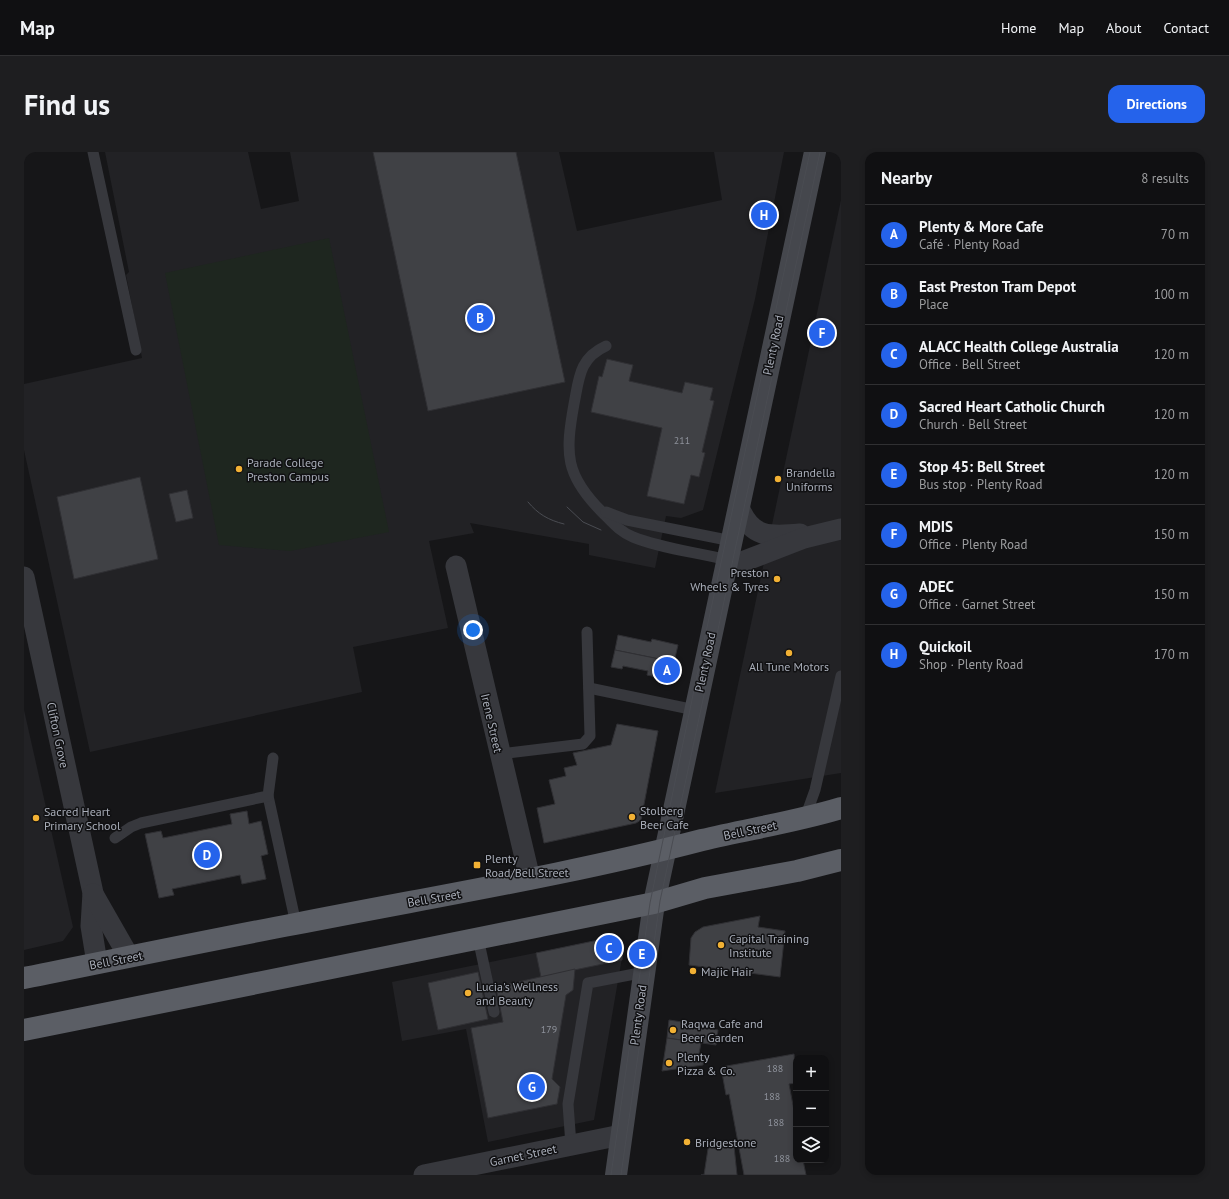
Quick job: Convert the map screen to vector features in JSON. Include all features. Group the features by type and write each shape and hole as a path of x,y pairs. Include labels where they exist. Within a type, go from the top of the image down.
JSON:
{"highway":[{"name":"Bell Street","path":"24,978 530,879 836,812"},
{"path":"24,1030 654,903 705,888 797,871 841,860"}],"main road":[{"name":"Plenty Road","path":"616,1175 654,903 814,152"}],"street":[{"path":"739,507 746,522 760,533 785,536 834,530"},
{"path":"728,556 834,530"},
{"name":"Irene Street","path":"456,566 499,754 530,879"},
{"name":"Clifton Grove","path":"24,577 93,893 91,926 97,963"},
{"name":"Clifton Grove","path":"93,893 129,957"},
{"name":"Garnet Street","path":"424,1175 621,1135"}],"lane":[{"path":"93,152 136,350"},
{"path":"606,346 593,354 583,365 574,403 568,441 572,471 581,489 595,505 623,522 728,556"},
{"path":"623,522 626,534 649,543 728,556"},
{"path":"499,754 583,744 590,736 587,632"},
{"path":"805,818 815,790 841,676"},
{"path":"589,688 695,710"},
{"path":"273,758 268,796 296,924"},
{"path":"115,838 132,826 141,823 268,796"},
{"path":"478,938 494,1012"},
{"path":"571,1145 568,1104 588,983 645,972"}],"shaded area":[{"path":"105,152 248,152 261,209 299,201 290,152 559,152 577,231 722,200 714,152 784,152 755,299 703,510 681,518 666,516 655,568 589,555 589,544 470,523 474,533 429,541 448,628 353,647 362,692 90,752 24,450 24,384 142,358 126,275 129,272"},
{"path":"841,200 841,773 715,793"},
{"path":"329,238 389,532 290,551 219,545 165,273"},
{"name":"Sacred Heart Primary School","path":"24,710 73,927 63,941 24,950"},
{"path":"613,937 624,946 594,1120 488,1142 466,1029 402,1041 392,982"}],"building":[{"path":"373,152 516,152 565,382 428,411"},
{"path":"607,359 633,365 629,381 682,393 685,382 713,388 710,400 714,401 702,452 705,453 699,477 691,475 684,504 647,496 662,428 591,412 599,376 602,377"},
{"path":"140,477 158,559 74,579 57,497"},
{"path":"187,490 193,518 176,522 169,494"},
{"path":"618,635 651,642 652,639 678,645 674,662 615,650"},
{"path":"615,650 674,662 670,680 647,675 648,671 623,666 622,669 611,667"},
{"path":"617,724 658,731 641,820 636,823 544,843 537,808 555,804 549,780 566,776 564,768 577,765 573,753 611,745"},
{"path":"247,811 249,824 261,821 268,854 261,856 266,879 242,884 240,875 172,889 174,895 159,898 145,834 161,831 163,838 232,824 230,814"},
{"path":"760,916 758,927 785,931 780,977 689,965 691,938 695,932 703,927"},
{"path":"613,937 624,946 622,960 541,977 536,953"},
{"path":"575,969 573,990 566,995 552,1079 560,1087 557,1104 488,1118 471,1028 503,1022 496,987"},
{"path":"478,972 488,1019 438,1030 428,983"},
{"path":"669,1020 689,1023 688,1026 718,1030 716,1045 667,1038"},
{"path":"667,1038 701,1043 698,1059 704,1060 703,1065 662,1071"},
{"path":"794,1054 793,1083 789,1084 793,1105 793,1163 804,1163 806,1175 744,1175 729,1094 726,1095 721,1067"},
{"path":"709,1142 734,1146 737,1175 704,1175"}],"tram line":[{"path":"611,1175 650,903 706,632 810,152"},
{"path":"621,1175 660,901 820,152"},
{"path":"528,502 544,516 553,521 564,524"},
{"path":"567,507 583,522 601,530"}],"place":[{"name":"Quickoil","path":"764,215"},
{"name":"East Preston Tram Depot","path":"480,318"},
{"name":"MDIS","path":"822,333"},
{"name":"Parade College Preston Campus","path":"239,469"},
{"name":"Brandella Uniforms","path":"778,479"},
{"name":"Preston Wheels & Tyres","path":"777,579"},
{"name":"All Tune Motors","path":"789,653"},
{"name":"Plenty & More Cafe","path":"667,670"},
{"name":"Stolberg Beer Cafe","path":"632,817"},
{"name":"Sacred Heart Primary School","path":"36,818"},
{"name":"Sacred Heart Catholic Church","path":"207,855"},
{"name":"Plenty Road/Bell Street","path":"477,865"},
{"name":"Capital Training Institute","path":"721,945"},
{"name":"ALACC Health College Australia","path":"609,948"},
{"name":"Stop 45: Bell Street","path":"642,954"},
{"name":"Majic Hair","path":"693,971"},
{"name":"Lucia's Wellness and Beauty","path":"468,993"},
{"name":"Raqwa Cafe and Beer Garden","path":"673,1030"},
{"name":"Plenty Pizza & Co.","path":"669,1063"},
{"name":"ADEC","path":"532,1087"},
{"name":"Bridgestone","path":"687,1142"}]}
